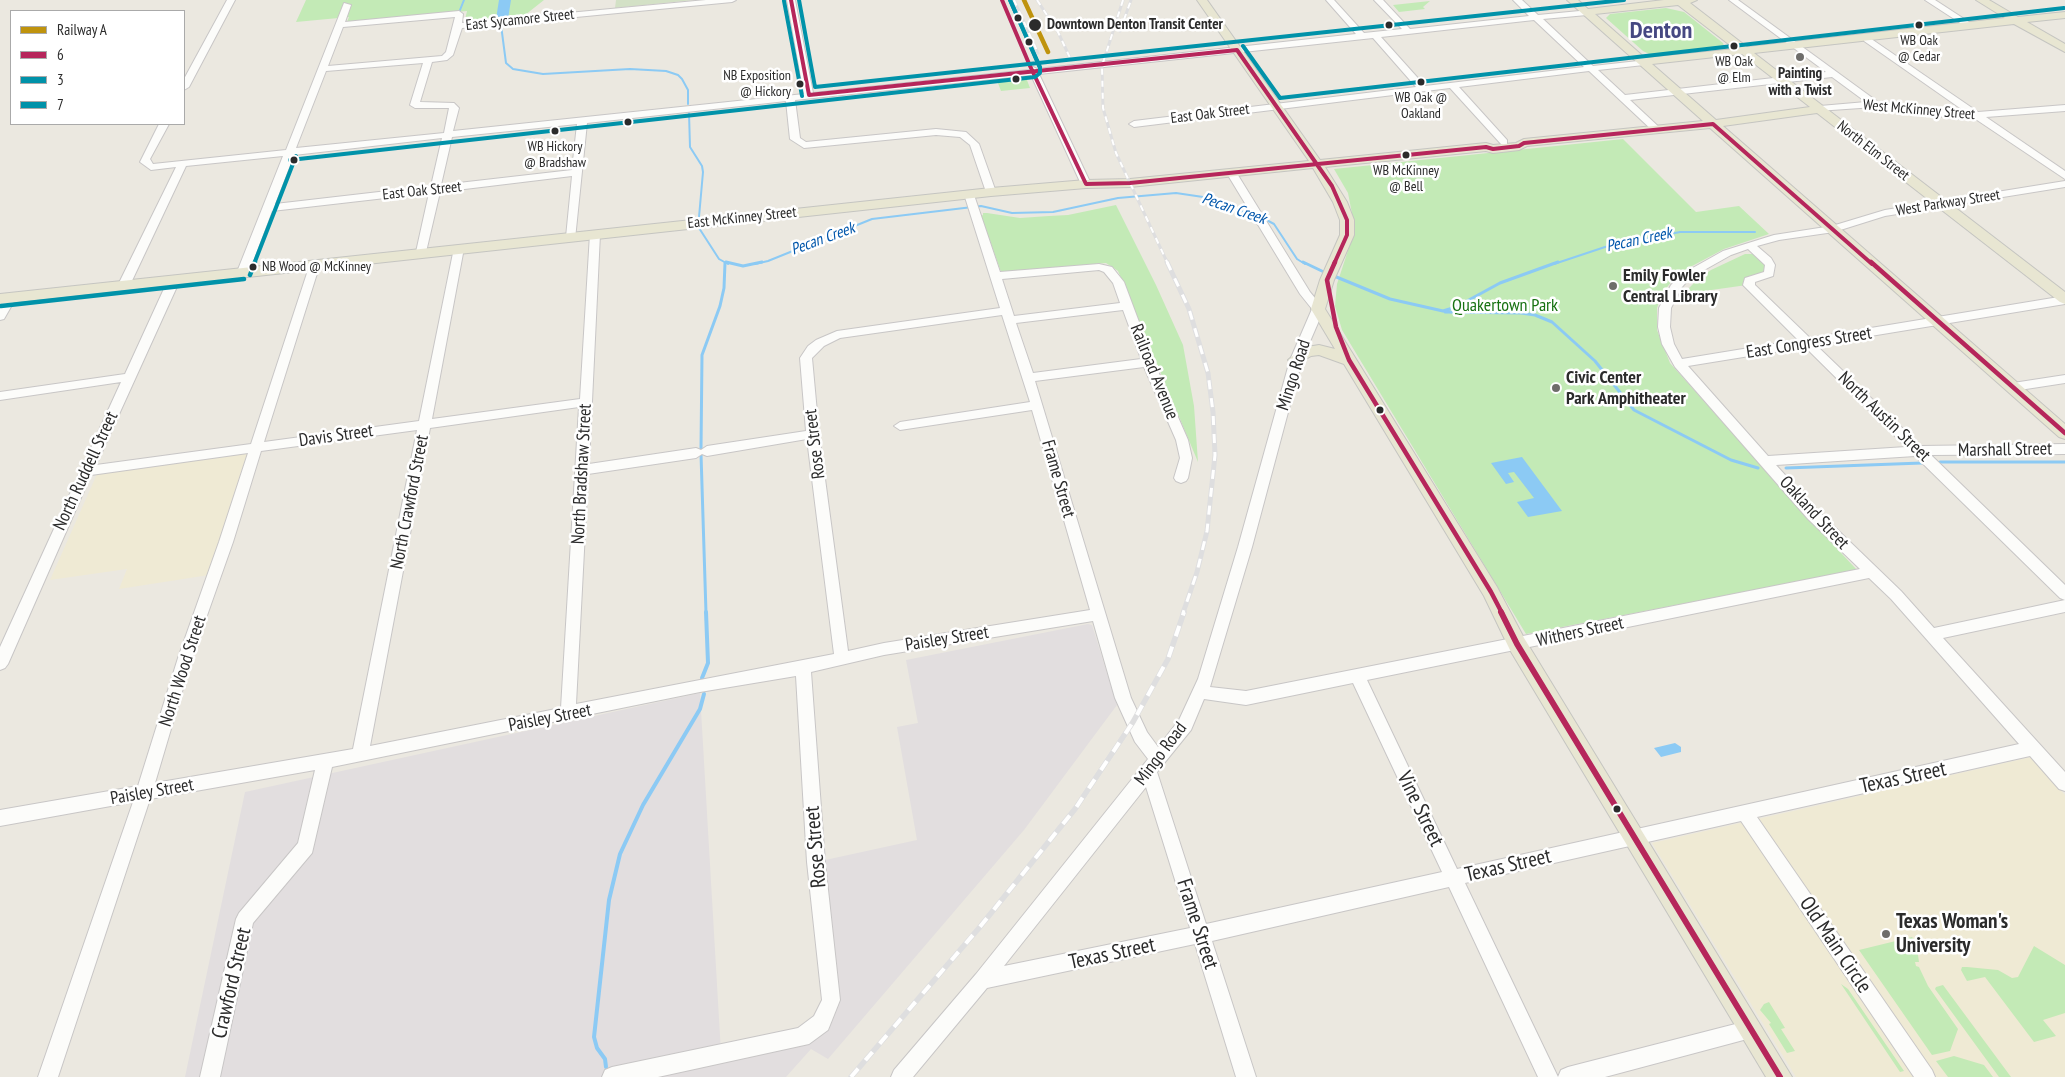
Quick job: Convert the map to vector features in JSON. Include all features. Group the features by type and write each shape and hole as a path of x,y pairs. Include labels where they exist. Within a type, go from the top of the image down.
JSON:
{"main road":[{"path":"1203,0 1332,186 1347,220 1347,235 1330,274 1318,310 1491,592 1517,644 1780,1077"},
{"path":"1572,0 2065,433"},
{"path":"1586,12 1694,0"},
{"path":"1981,0 2065,42"},
{"path":"1994,0 2065,49"},
{"name":"North Elm Street","path":"1680,1 2065,300"},
{"path":"1644,62 1867,39 2065,15"},
{"name":"West McKinney Street","path":"1713,124 1820,109"},
{"name":"East McKinney Street","path":"1486,147 1489,144 1504,142 1515,141 1524,143 1713,124"},
{"name":"East McKinney Street","path":"5,298 571,236 970,198 991,192 1086,184 1130,183 1486,147 1493,149 1519,146 1524,143"},
{"path":"1330,274 1336,327 1349,360"},
{"path":"1296,360 1307,352 1319,350 1349,360"}],"street":[{"path":"185,85 231,0"},
{"path":"608,12 609,0"},
{"name":"East Sycamore Street","path":"339,25 459,14 458,26 732,0"},
{"path":"791,0 809,95"},
{"path":"1330,0 1362,36"},
{"path":"1378,0 1408,31"},
{"path":"1517,0 1657,130"},
{"path":"1734,0 1876,104"},
{"path":"1929,0 1971,26"},
{"path":"243,272 347,5"},
{"path":"163,125 144,162 147,165 157,167 289,153 1033,70 1586,12"},
{"path":"322,69 428,61 444,58 448,56 458,26"},
{"path":"1375,35 1423,88"},
{"path":"1867,39 2065,176"},
{"path":"421,252 454,108 450,104 421,106 415,104 428,61"},
{"name":"East Oak Street","path":"1134,124 1644,62"},
{"path":"1033,70 1086,184"},
{"path":"1624,98 1834,74"},
{"path":"1452,85 1504,142"},
{"path":"790,97 793,128 798,142 811,146 936,132 963,134 974,144 991,192"},
{"name":"West McKinney Street","path":"1820,109 1876,104 1960,116 1978,116 2065,108"},
{"path":"571,236 582,120"},
{"path":"124,285 182,164"},
{"path":"1231,172 1318,310"},
{"name":"East Oak Street","path":"268,208 576,173"},
{"name":"West Parkway Street","path":"1749,245 1778,237 1834,229 1869,217 2065,184"},
{"name":"Frame Street","path":"970,198 1037,405 1129,714 1153,765 1200,934 1246,1077"},
{"name":"North Bradshaw Street","path":"568,714 595,234"},
{"name":"North Austin Street","path":"1749,245 1767,260 1770,270 1769,274 1749,280 1749,285 2065,594"},
{"name":"Oakland Street","path":"1749,245 1727,253 1698,268 1686,276 1670,296 1665,308 1664,327 1668,344 1679,364 1813,515 1896,595 1932,634 2065,784"},
{"name":"North Crawford Street","path":"360,755 459,248"},
{"name":"North Wood Street","path":"48,1077 144,794 185,658 316,264"},
{"name":"Railroad Avenue","path":"996,276 1099,267 1108,269 1118,282 1148,362 1182,440 1186,458 1181,478"},
{"name":"North Ruddell Street","path":"0,664 34,585 174,280"},
{"path":"0,316 5,298"},
{"name":"East Congress Street","path":"1679,364 2065,300"},
{"path":"1008,316 1127,306"},
{"name":"Mingo Road","path":"901,1077 982,980 1185,725 1206,679 1245,548 1296,360 1318,310"},
{"name":"Rose Street","path":"842,659 813,434 806,358 812,349 837,335 1008,316"},
{"path":"1028,378 1148,362"},
{"path":"0,396 130,377"},
{"path":"2013,388 2065,379"},
{"name":"Davis Street","path":"87,471 586,402"},
{"path":"900,426 1037,405"},
{"path":"582,470 813,434"},
{"name":"Marshall Street","path":"1765,460 1919,451 2065,449"},
{"name":"Withers Street","path":"1199,692 1246,698 1871,572"},
{"path":"1932,634 2065,606"},
{"name":"Paisley Street","path":"0,818 360,755 803,668 884,650 1099,614"},
{"name":"Rose Street","path":"612,1077 802,1037 821,1023 831,1000 816,862 803,668"},
{"name":"Vine Street","path":"1357,676 1548,1077"},
{"name":"Texas Street","path":"982,980 1200,934 2033,748"},
{"name":"Crawford Street","path":"210,1077 245,920 306,847 325,761"},
{"name":"Old Main Circle","path":"1744,812 1925,1077"},
{"path":"1568,1077 1751,1029"}],"shaded area":[{"path":"248,453 209,575 119,589 127,569 50,580 97,474"},
{"path":"1088,624 1092,625 1117,705 1024,830 828,1059 811,1049 786,1077 185,1077 245,792 700,693 721,1053 802,1037 831,1000 816,862 917,840 897,727 918,723 906,660"},
{"name":"Texas Woman's University","path":"2031,757 2065,795 2065,1077 1796,1077 1652,843"}],"green space":[{"path":"306,0 544,0 520,19 464,24 467,11 347,22 349,17 296,22"},
{"path":"616,0 694,0 615,8"},
{"path":"1430,1 1423,7 1425,9 1399,12 1393,5"},
{"path":"1666,8 1684,12 1723,43 1724,46 1663,55 1649,54 1643,51 1606,18 1610,14"},
{"path":"1025,75 1030,88 1001,91 996,78"},
{"name":"Quakertown Park","path":"1623,139 1696,212 1739,206 1769,234 1724,249 1679,273 1662,293 1657,308 1657,330 1670,363 1798,507 1857,570 1526,634 1342,330 1335,306 1337,284 1355,229 1348,193 1334,169"},
{"path":"1116,205 1156,285 1183,345 1194,406 1198,462 1118,271 1106,263 1001,272 981,216 983,213 1020,218 1068,215"},
{"path":"1745,254 1754,254 1766,263 1766,272 1749,276 1745,279 1747,285 1683,294 1698,279 1711,270"},
{"path":"1912,937 1916,942 1919,962 1915,962 1916,966 1919,967 1928,986 1958,1029 1950,1051 1932,1055 1859,950"},
{"path":"2034,946 2065,965 2065,1013 2043,1020 2056,1036 2034,1042 1985,977 1967,981 1961,970 1962,967 1967,967 1998,970 2012,978 2018,977"},
{"path":"1841,984 1848,989 1904,1071 1900,1072"},
{"path":"1943,985 2011,1077 1999,1077 1935,989"},
{"path":"1769,1002 1785,1028 1781,1029 1795,1051 1787,1053 1769,1024 1771,1023 1760,1010 1764,1004"},
{"path":"1954,1056 1984,1065 1993,1077 1948,1077 1936,1061"}],"water":[{"path":"1522,457 1562,511 1528,517 1517,502 1534,498 1514,472 1508,473 1514,482 1506,484 1491,463"},
{"path":"1675,743 1681,747 1681,752 1661,757 1654,748"}],"waterway":[{"path":"460,10 464,0"},
{"name":"Pecan Creek","path":"502,19 505,0"},
{"name":"Pecan Creek","path":"501,25 506,63 513,69 543,74 630,69 666,71 678,75 682,79 688,90 688,104"},
{"name":"Pecan Creek","path":"689,113 690,147 702,166 703,172 699,217"},
{"name":"Pecan Creek","path":"755,264 768,261 872,219 981,206 1012,213 1053,212 1118,198 1176,193 1203,197 1255,216"},
{"name":"Pecan Creek","path":"1261,217 1274,224 1297,259 1305,264"},
{"name":"Pecan Creek","path":"699,228 719,259 728,264"},
{"name":"Pecan Creek","path":"1554,264 1605,247 1680,232 1755,232"},
{"name":"Pecan Creek","path":"726,262 743,266 762,262"},
{"name":"Pecan Creek","path":"1303,262 1326,273"},
{"name":"Pecan Creek","path":"1334,276 1390,299 1443,311 1456,307 1500,283 1558,262"},
{"path":"701,449 702,355 720,306 724,288 725,263"},
{"path":"1445,312 1521,313 1535,315 1552,322 1595,361 1634,410 1731,460 1758,468"},
{"path":"701,454 706,613"},
{"path":"1940,462 2065,462"},
{"path":"1786,468 1922,463"},
{"path":"702,678 708,663 706,612"},
{"path":"606,1067 605,1059 597,1048 594,1037 609,900 620,854 643,805 700,709 704,694"}],"railway":[{"path":"1014,0 1038,53"},
{"path":"1037,0 1058,32 1071,60"},
{"path":"1123,0 1102,66 1103,108 1116,153 1168,264"},
{"path":"1120,31 1131,0"},
{"path":"1167,262 1189,309 1208,373 1213,412 1215,455 1207,531 1197,572 1183,613"},
{"path":"851,1077 979,928 1075,809 1133,722 1168,659 1184,612"}],"rail line":[{"name":"A","path":"1024,0 1048,52"}],"transit line":[{"name":"6","path":"791,0 809,95 1237,50 1332,186 1347,220 1347,235 1327,280 1336,327 1349,360 1491,592 1517,644 1780,1077"},
{"name":"7","path":"799,0 815,87 1624,0"},
{"name":"6","path":"1002,0 1030,66 1086,184 1130,183 1486,147 1493,149 1519,146 1524,143 1713,124 2065,433"},
{"name":"3","path":"290,160 1035,77 1040,73 1040,68 1010,0"},
{"name":"7","path":"1010,0 1040,67"},
{"name":"3","path":"784,1 802,96"},
{"name":"7","path":"1243,46 1280,98 2064,8"},
{"name":"3","path":"250,275 296,156"},
{"name":"3","path":"1,306 244,279"}],"place":[{"name":"Downtown Denton Transit Center","path":"1035,25"},
{"name":"WB Oak @ Cedar","path":"1919,25"},
{"name":"WB Oak @ Elm","path":"1734,46"},
{"name":"Painting with a Twist","path":"1800,57"},
{"name":"WB Oak @ Oakland","path":"1421,82"},
{"name":"NB Exposition @ Hickory","path":"800,84"},
{"name":"WB Hickory @ Bradshaw","path":"555,131"},
{"name":"WB McKinney @ Bell","path":"1406,155"},
{"name":"NB Wood @ McKinney","path":"253,267"},
{"name":"Emily Fowler Central Library","path":"1613,286"},
{"name":"Civic Center Park Amphitheater","path":"1556,388"},
{"name":"Texas Woman's University","path":"1886,934"}],"district":[{"name":"Denton","path":"1661,31"}]}
